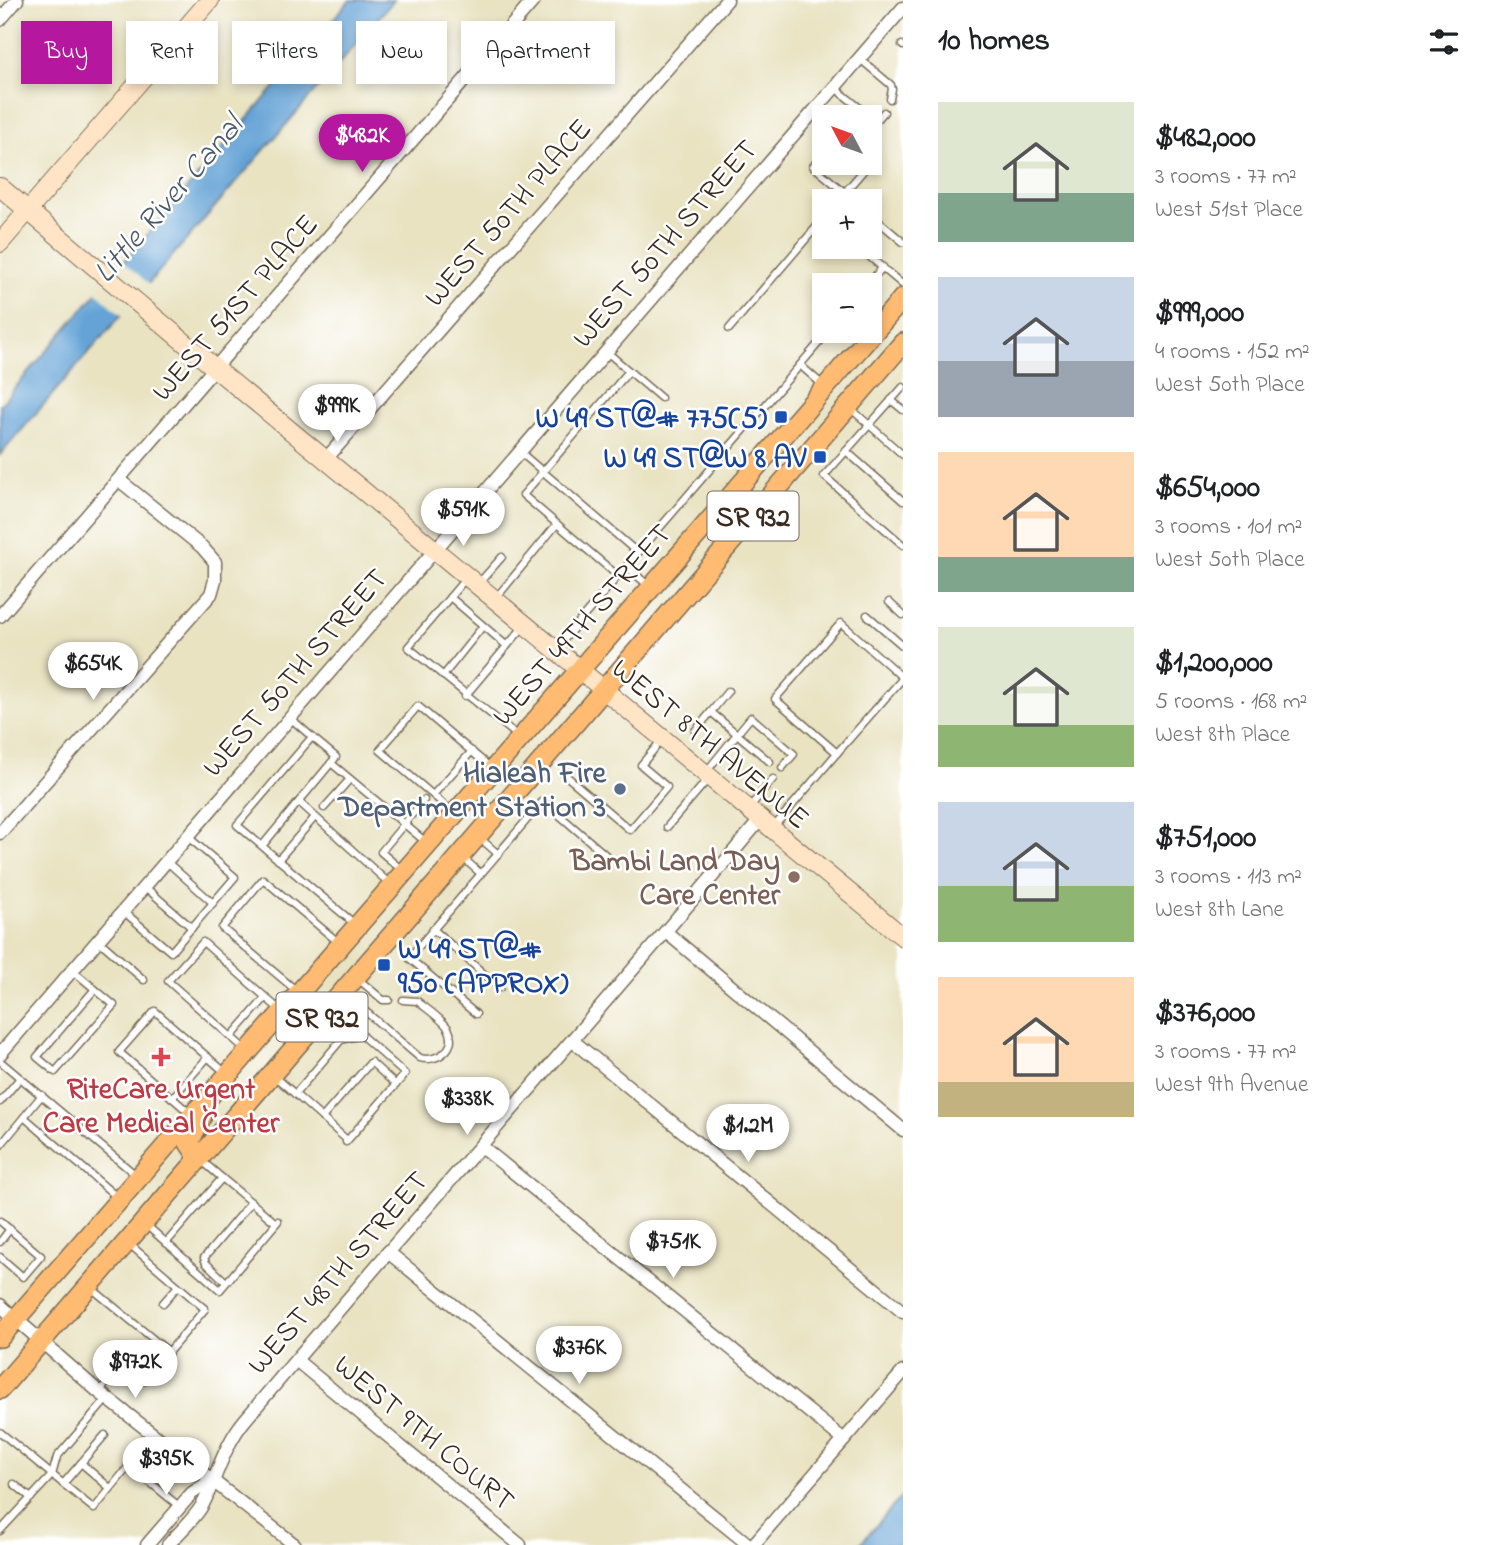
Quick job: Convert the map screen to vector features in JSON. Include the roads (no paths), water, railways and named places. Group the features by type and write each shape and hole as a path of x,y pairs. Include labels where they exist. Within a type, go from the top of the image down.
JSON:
{"main road":[{"name":"WEST 49TH STREET","path":"882,322 903,298"},
{"name":"WEST 49TH STREET","path":"0,1337 864,343"},
{"path":"848,406 842,393 842,382 868,343"},
{"name":"WEST 49TH STREET","path":"0,1389 903,343"},
{"path":"795,468 825,418 829,395 826,387"},
{"path":"460,856 454,828 487,787 496,768"},
{"path":"292,1001 329,1008"},
{"path":"199,1158 191,1149 190,1136 226,1077"}],"street":[{"path":"0,243 210,0"},
{"name":"WEST 51ST PLACE","path":"0,616 534,0"},
{"name":"WEST 50TH PLACE","path":"326,459 727,0"},
{"path":"0,20 13,1"},
{"name":"WEST 50TH STREET","path":"0,1054 903,8"},
{"name":"WEST 8TH AVENUE","path":"0,187 603,691 903,937"},
{"path":"0,833 211,594 215,580 215,562 202,547 119,480"},
{"name":"WEST 48TH STREET","path":"168,1545 204,1503 212,1480 242,1423 573,1041 760,820"},
{"path":"666,932 903,1130"},
{"path":"573,1041 903,1312"},
{"path":"481,1146 844,1440"},
{"path":"388,1252 751,1545 903,1372"},
{"path":"0,1305 103,1396 295,1545"},
{"name":"WEST 9TH COURT","path":"296,1360 520,1545"},
{"name":"WEST 48TH STREET","path":"147,1545 192,1493 212,1480"}],"lane":[{"path":"859,58 891,85 890,99"},
{"path":"834,87 872,117 878,119 884,112"},
{"path":"824,175 840,189"},
{"path":"847,189 858,175"},
{"path":"882,224 903,242"},
{"path":"729,329 812,232"},
{"path":"873,259 903,285"},
{"path":"878,273 883,267"},
{"path":"555,650 819,343"},
{"path":"606,351 661,398"},
{"path":"800,365 826,387"},
{"path":"618,576 523,495 629,371"},
{"path":"903,387 824,476 903,545"},
{"path":"891,400 903,411"},
{"path":"848,406 903,455"},
{"path":"519,451 638,553"},
{"path":"846,451 903,500"},
{"path":"495,599 557,524"},
{"path":"502,557 450,597 408,647 465,696 521,738"},
{"path":"626,566 652,588"},
{"path":"450,597 508,646"},
{"path":"889,602 903,615"},
{"path":"867,615 903,646"},
{"path":"760,820 837,753 903,678 841,624 775,699 837,753"},
{"path":"465,696 525,625"},
{"path":"443,676 483,626"},
{"path":"695,731 728,691"},
{"path":"456,814 380,750 418,706 496,768"},
{"path":"711,712 770,762"},
{"path":"262,846 337,758 289,717"},
{"path":"667,827 751,717 794,754 782,768"},
{"path":"312,737 237,825 357,926"},
{"path":"564,774 630,830 667,787 640,765 662,739"},
{"path":"433,795 472,751"},
{"path":"331,763 429,845"},
{"path":"324,808 350,779"},
{"path":"760,820 773,779"},
{"path":"398,879 381,852 425,800"},
{"path":"475,1014 409,958 480,873 543,801 608,857"},
{"path":"299,802 398,879"},
{"path":"278,860 315,817"},
{"path":"123,911 172,952 235,877 187,836"},
{"path":"477,836 498,853"},
{"path":"460,856 480,873"},
{"path":"166,861 213,903"},
{"path":"292,1001 222,928 263,879 341,945"},
{"path":"144,886 192,928"},
{"path":"433,929 500,988"},
{"path":"97,940 144,980"},
{"path":"248,1052 168,981 203,942 266,997 292,1001"},
{"path":"72,970 95,989 114,1005 55,1072 37,1057 95,989"},
{"path":"356,977 383,1000 388,1000"},
{"path":"230,1037 266,997"},
{"path":"329,1008 420,1058 440,1057 449,1046 447,1027 417,1001 403,1000"},
{"path":"272,1074 346,1141 396,1085 405,1074 329,1008"},
{"path":"329,1008 339,1027 341,1040"},
{"path":"192,1115 120,1052 155,1011 208,1057 226,1077"},
{"path":"295,1094 341,1040 362,1035"},
{"path":"172,1098 208,1057"},
{"path":"0,1062 139,1177"},
{"path":"322,1118 371,1062 396,1085"},
{"path":"0,1102 20,1077"},
{"path":"0,1146 42,1095"},
{"path":"24,1117 120,1199"},
{"path":"143,1223 220,1290 277,1222 199,1158"},
{"path":"166,1243 222,1178"},
{"path":"226,1282 205,1263 204,1258 251,1202"},
{"path":"0,1221 41,1256 23,1277 0,1257"},
{"path":"0,1242 10,1229"},
{"path":"0,1531 52,1475 57,1457 124,1363 144,1381 205,1309 126,1242"},
{"path":"89,1286 169,1352"},
{"path":"163,1303 178,1286"},
{"path":"0,1432 94,1509 153,1435"},
{"path":"63,1484 104,1435"},
{"path":"81,1463 110,1488"},
{"path":"130,1465 180,1507"},
{"path":"13,1484 31,1498"},
{"path":"0,1517 7,1523"}],"water":[{"path":"350,0 394,0 376,21 356,21 356,44 342,60 342,21 332,21"},
{"path":"277,84 321,84 0,455 0,405"},
{"path":"903,1495 903,1545 859,1545"}],"place":[{"name":"W 49 ST@# 775(5)","path":"781,417"},
{"name":"W 49 ST@W 8 AV","path":"820,457"},
{"name":"Hialeah Fire Department Station 3","path":"620,789"},
{"name":"Bambi Land Day Care Center","path":"794,877"},
{"name":"W 49 ST@# 950 (APPROX)","path":"384,965"},
{"name":"RiteCare Urgent Care Medical Center","path":"161,1057"}],"water label":[{"name":"Little River Canal","path":"167,198"}]}
